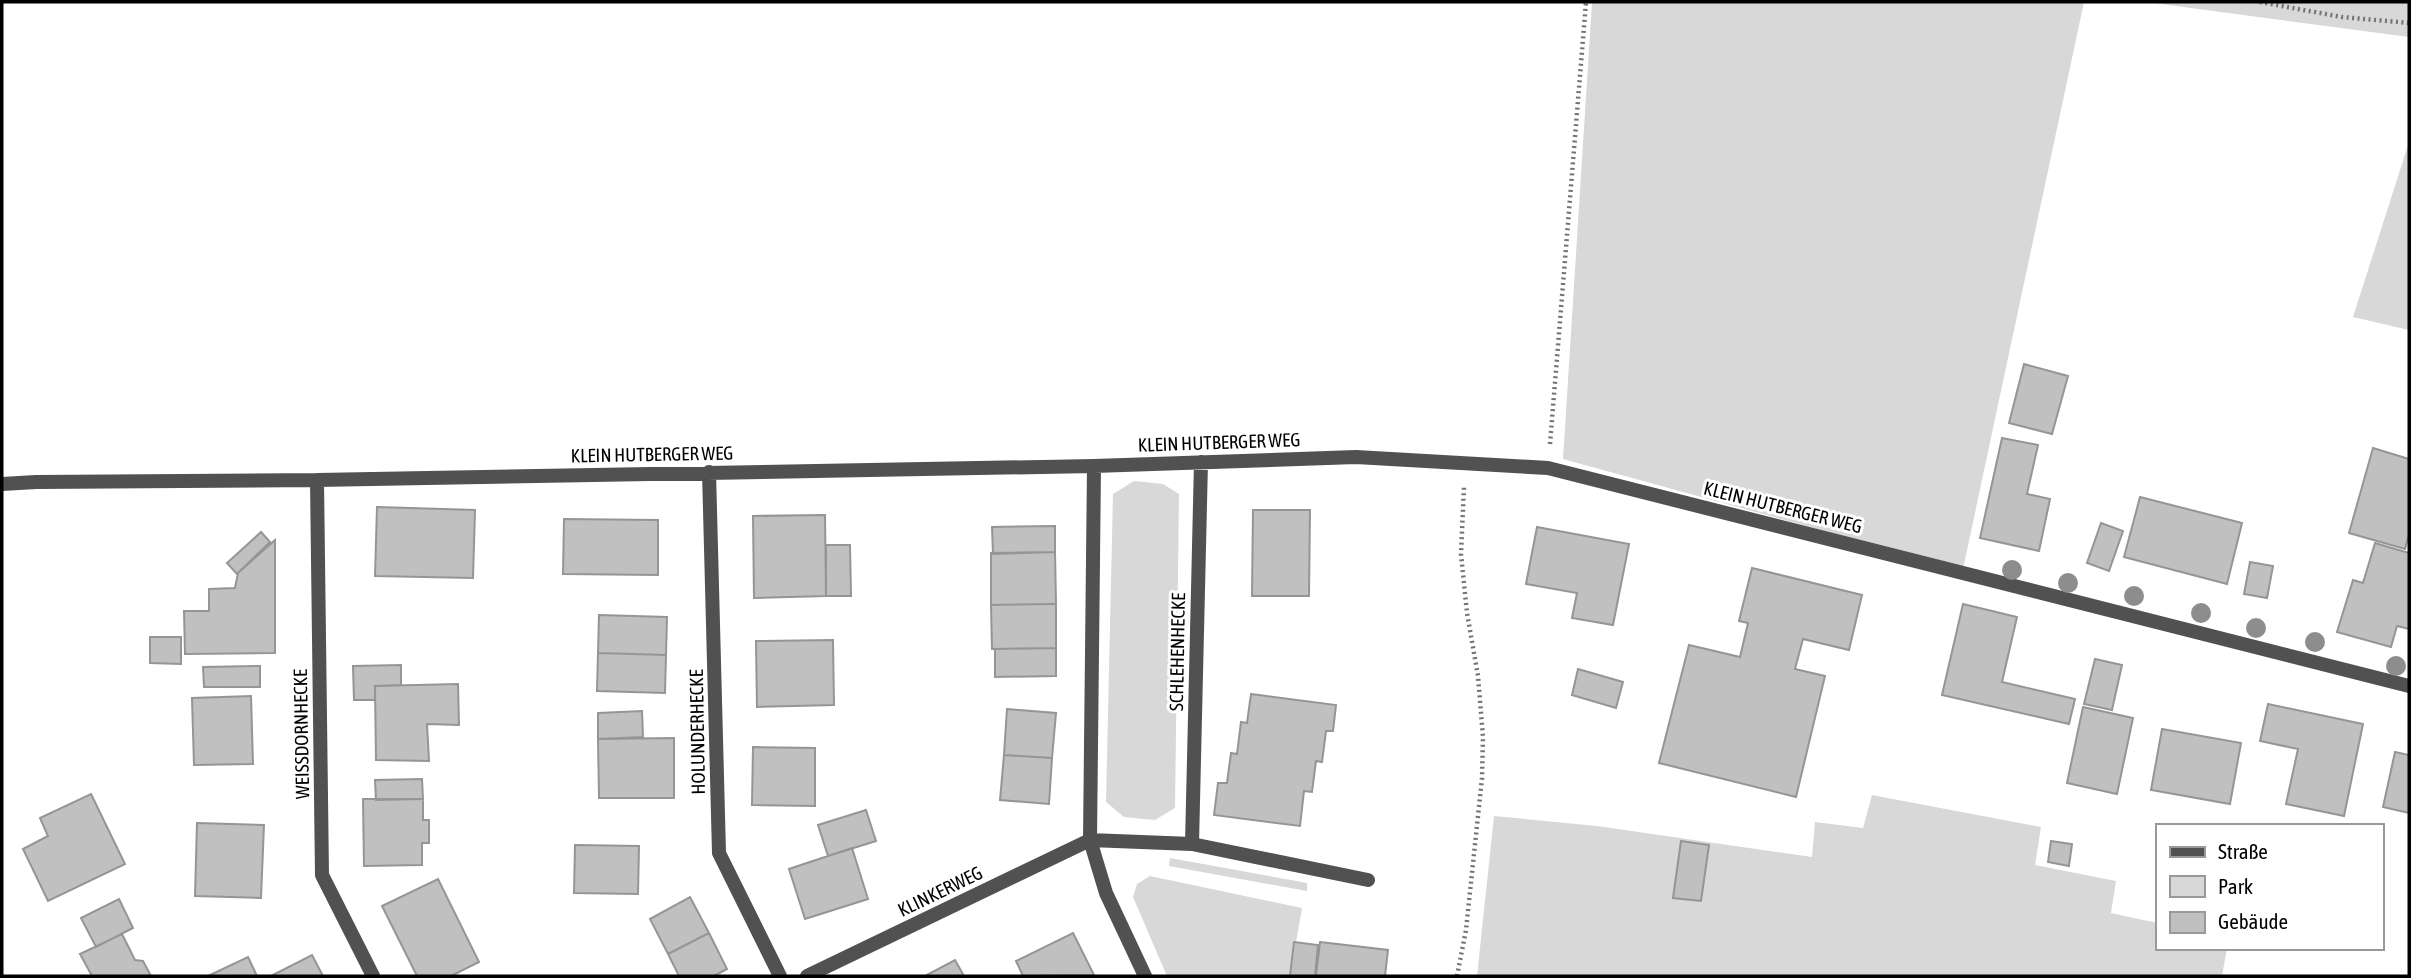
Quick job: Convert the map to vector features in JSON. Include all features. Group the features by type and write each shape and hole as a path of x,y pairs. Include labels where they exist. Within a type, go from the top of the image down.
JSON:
{"street":[{"name":"KLEIN HUTBERGER WEG","path":"2,484 1094,466 1356,457 1548,468 2409,685"},
{"name":"SCHLEHENHECKE","path":"1192,844 1201,462"},
{"path":"1094,466 1090,840 1106,893 1145,976"},
{"name":"HOLUNDERHECKE","path":"709,472 719,853 780,976"},
{"name":"WEISSDORNHECKE","path":"317,480 323,875 373,976"},
{"name":"KLINKERWEG","path":"807,976 1090,840 1192,844 1368,880"}],"path":[{"path":"1548,468 1586,2"},
{"path":"2260,2 2342,17 2409,23"},
{"path":"1457,976 1466,930 1482,778 1483,737 1478,676 1467,613 1461,554 1466,462"}],"green space":[{"path":"1592,2 2084,2 1963,569 1563,459"},
{"path":"2146,2 2409,2 2409,37"},
{"path":"2409,142 2409,330 2353,317"},
{"path":"1134,481 1163,484 1179,494 1175,808 1155,820 1124,817 1106,802 1113,494"},
{"path":"1872,795 2041,827 2035,865 2116,881 2111,913 2156,923 2156,950 2227,950 2222,976 1477,976 1494,816 1597,826 1812,857 1815,822 1863,828"},
{"path":"1170,858 1307,883 1307,891 1169,866"},
{"path":"1150,876 1302,908 1290,976 1167,976 1133,897 1137,884"}],"building":[{"path":"2024,364 2068,376 2052,434 2009,423"},
{"path":"2002,438 2038,445 2027,494 2050,499 2039,551 1980,538"},
{"path":"2373,448 2409,459 2409,534 2405,549 2349,533"},
{"path":"2140,497 2242,523 2227,584 2124,557"},
{"path":"377,507 475,510 473,578 375,576"},
{"path":"1253,510 1310,510 1309,596 1252,596"},
{"path":"825,515 826,596 754,598 753,516"},
{"path":"564,519 658,520 658,575 563,574"},
{"path":"2101,523 2123,531 2109,571 2087,563"},
{"path":"1055,526 1055,552 993,554 992,527"},
{"path":"1537,527 1629,544 1613,625 1572,618 1577,593 1526,584"},
{"path":"261,532 270,542 237,574 227,563"},
{"path":"275,540 275,653 185,654 184,611 209,611 209,589 235,588 238,573"},
{"path":"2375,543 2409,553 2409,629 2397,626 2391,647 2337,632 2353,580 2363,583"},
{"path":"826,545 850,545 851,596 826,596"},
{"path":"1055,552 1056,604 991,605 991,553"},
{"path":"2250,562 2273,566 2267,598 2244,594"},
{"path":"1752,568 1862,595 1849,650 1803,639 1795,669 1825,676 1796,797 1659,763 1689,645 1740,657 1748,623 1739,621"},
{"path":"1056,604 1056,648 992,649 991,605"},
{"path":"1963,604 2017,617 2002,682 2075,699 2069,724 1942,695"},
{"path":"599,615 667,617 666,655 598,653"},
{"path":"150,637 181,637 181,664 150,663"},
{"path":"833,640 834,705 757,707 756,641"},
{"path":"1056,648 1056,676 995,677 995,649"},
{"path":"598,653 666,655 665,693 597,691"},
{"path":"2095,659 2122,665 2112,710 2084,704"},
{"path":"401,665 401,685 375,686 375,700 354,700 353,666"},
{"path":"260,666 260,687 204,687 203,667"},
{"path":"1578,669 1623,682 1616,708 1572,695"},
{"path":"458,684 459,725 427,724 429,761 376,760 375,686"},
{"path":"1251,694 1336,705 1333,731 1326,731 1322,762 1316,761 1312,792 1304,791 1300,826 1214,815 1218,783 1227,783 1231,753 1237,754 1241,722 1247,723"},
{"path":"251,696 253,764 194,765 192,698"},
{"path":"2268,704 2363,724 2344,816 2286,804 2298,749 2260,741"},
{"path":"2083,707 2133,718 2117,794 2067,783"},
{"path":"1007,709 1056,713 1052,758 1004,755"},
{"path":"642,711 643,737 598,739 598,713"},
{"path":"2162,729 2241,743 2230,804 2151,790"},
{"path":"674,738 674,798 599,798 598,739"},
{"path":"753,747 815,748 815,806 752,805"},
{"path":"2395,752 2409,755 2409,813 2383,807"},
{"path":"1004,755 1052,758 1049,804 1000,800"},
{"path":"422,779 423,799 376,800 375,780"},
{"path":"91,794 125,864 48,901 23,849 48,836 40,818"},
{"path":"363,799 423,799 423,820 429,820 429,843 422,843 422,865 364,866"},
{"path":"866,810 876,841 828,856 818,825"},
{"path":"197,823 264,825 261,898 195,896"},
{"path":"1681,841 1709,845 1701,901 1673,898"},
{"path":"2051,841 2072,844 2069,866 2048,862"},
{"path":"575,845 639,846 638,894 574,893"},
{"path":"852,848 868,899 805,919 789,869"},
{"path":"438,879 479,962 451,976 417,976 382,906"},
{"path":"690,897 709,933 668,954 650,919"},
{"path":"119,899 133,928 96,947 81,918"},
{"path":"709,933 727,969 714,976 679,976 668,954"},
{"path":"1073,933 1094,975 1023,976 1016,961"},
{"path":"122,934 135,960 143,961 151,976 92,976 80,954"},
{"path":"1294,942 1318,945 1315,976 1290,976"},
{"path":"1320,942 1388,950 1385,976 1316,976"},
{"path":"312,955 323,976 271,976"},
{"path":"248,957 257,976 208,976"},
{"path":"955,960 964,976 925,976"}]}
